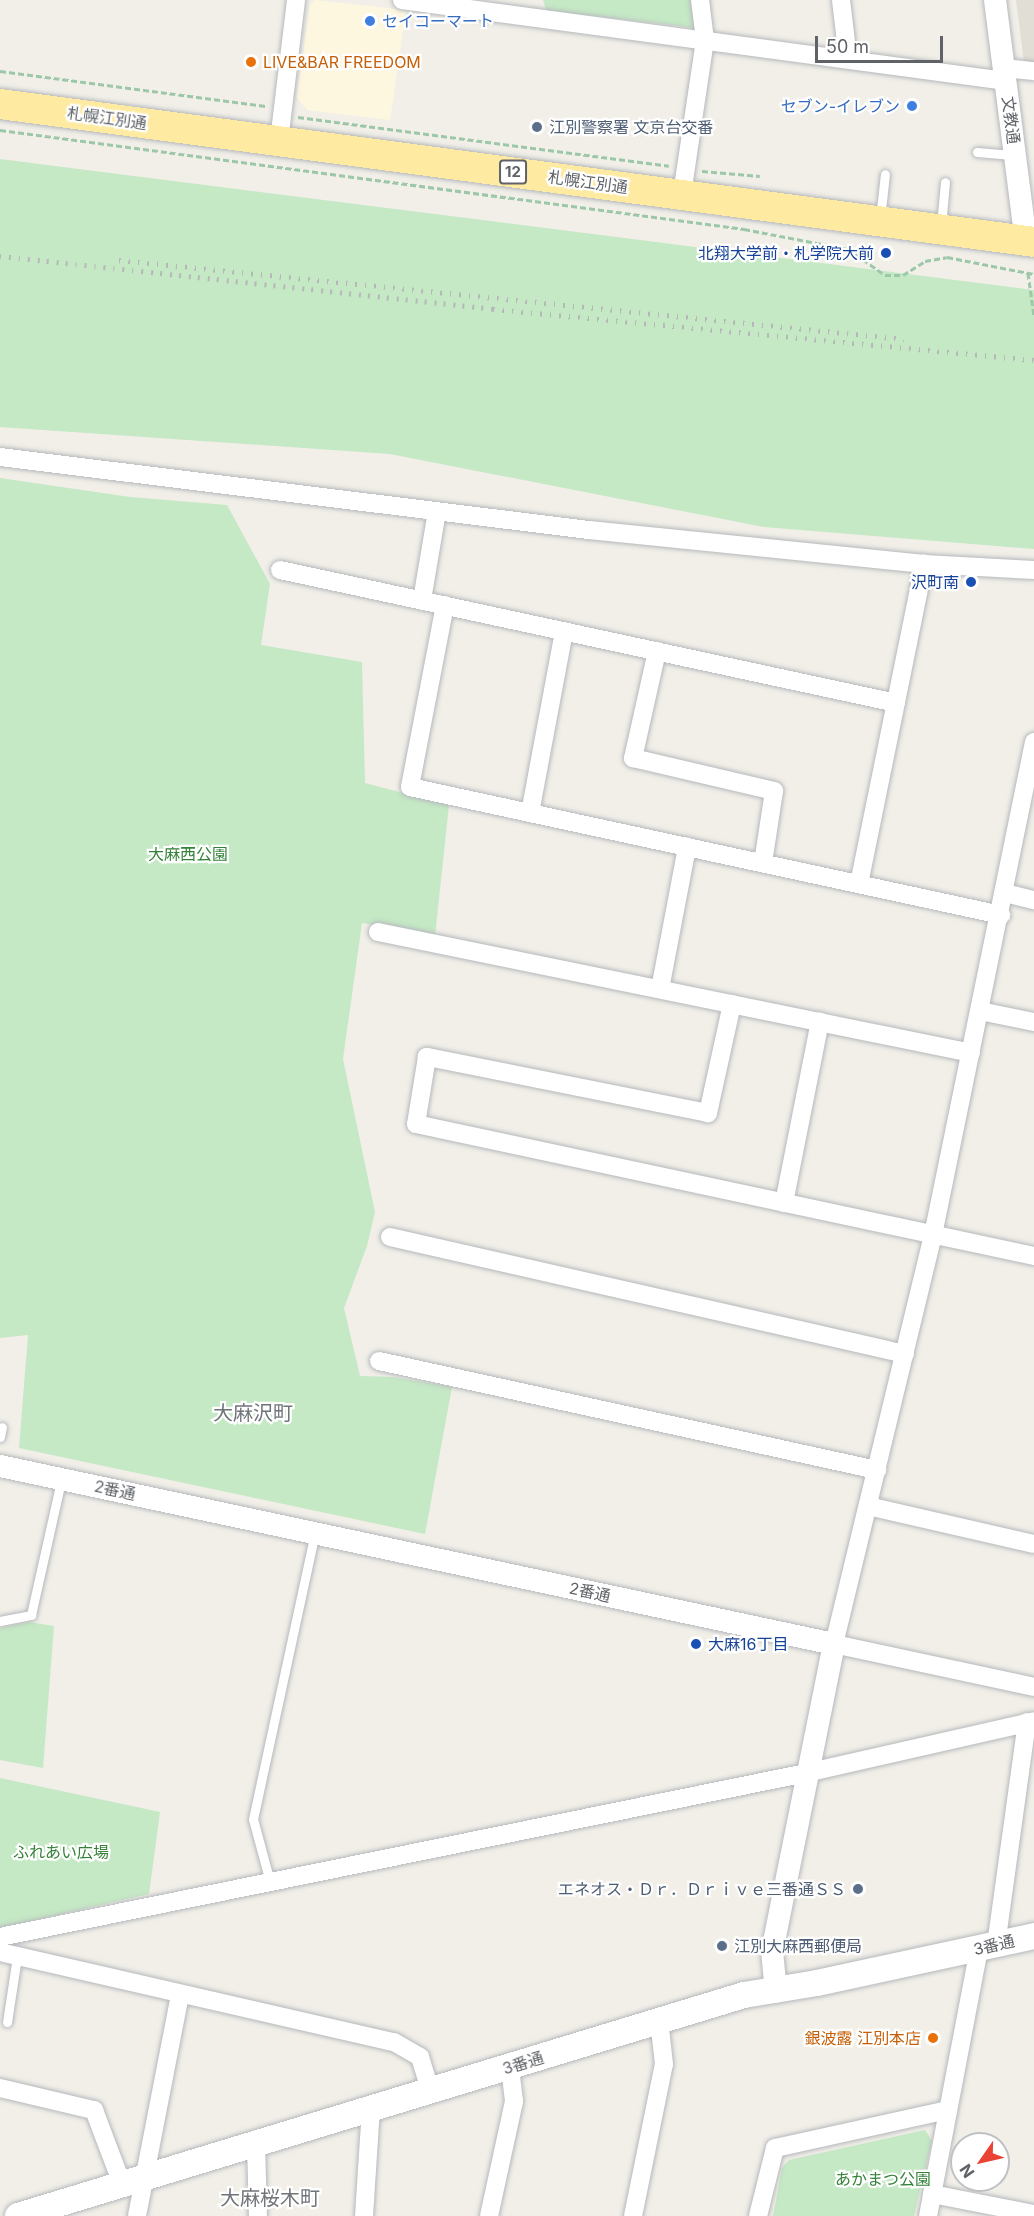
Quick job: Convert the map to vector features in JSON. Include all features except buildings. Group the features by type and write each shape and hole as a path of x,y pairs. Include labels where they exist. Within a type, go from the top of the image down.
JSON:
{"highway":[{"name":"札幌江別通","path":"0,104 279,141 685,182 880,221 1030,241"}],"main road":[{"name":"3番通","path":"18,2216 744,1995 776,1992 1034,1936"}],"street":[{"path":"279,141 296,0"},
{"path":"402,0 848,59 1004,75 1034,71"},
{"path":"502,13 518,0"},
{"path":"685,182 705,40 700,0"},
{"path":"841,0 848,59"},
{"name":"文教通","path":"995,0 1015,155 1030,241"},
{"path":"0,457 437,511 924,564 1034,570"},
{"path":"422,600 437,511"},
{"path":"859,884 924,564"},
{"path":"280,570 896,703"},
{"path":"445,605 410,787 1001,915"},
{"path":"530,813 564,631"},
{"path":"657,651 633,758 774,792 763,863"},
{"path":"776,1992 772,1951 806,1773 834,1644 933,1235 1001,915 1034,742"},
{"path":"660,989 687,847"},
{"path":"1005,893 1034,900"},
{"path":"378,932 971,1053"},
{"path":"732,1004 708,1113 427,1057 416,1124 1034,1256"},
{"path":"980,1011 1034,1022"},
{"path":"784,1203 820,1022"},
{"path":"390,1238 905,1354"},
{"path":"379,1361 877,1470"},
{"name":"2番通","path":"0,1466 834,1644"},
{"path":"868,1506 1034,1544"},
{"path":"834,1644 1034,1687"},
{"path":"0,1937 806,1773 1030,1721 988,1947 948,2110 928,2216"},
{"path":"8,1955 394,2042 420,2057 430,2089"},
{"path":"137,2216 133,2180 180,1995"},
{"path":"633,2216 664,2064 659,2020"},
{"path":"489,2216 514,2101 510,2067"},
{"path":"0,2088 94,2110 133,2180"},
{"path":"364,2216 371,2107"},
{"path":"758,2216 775,2148 948,2110"},
{"path":"256,2142 258,2216"},
{"path":"932,2194 1034,2214"}],"lane":[{"path":"977,152 1015,155"},
{"path":"880,221 885,174"},
{"path":"941,229 945,182"},
{"path":"0,1621 31,1615 62,1478"},
{"path":"270,1882 253,1819 315,1532"},
{"path":"7,2022 8,1955"}],"path":[{"path":"0,71 269,107"},
{"path":"297,117 685,182 760,176"},
{"path":"0,130 744,229 848,249 885,275 903,275 926,261 947,258 1034,274"},
{"path":"1028,273 1034,316"}],"shaded area":[{"path":"315,0 406,10 390,120 307,110 297,97 310,5"},
{"path":"1016,0 1034,0 1034,64 1024,62"}],"green space":[{"path":"543,0 691,0 696,28 546,10"},
{"path":"0,159 1034,290 1034,549 764,527 390,454 0,427"},
{"name":"大麻西公園","path":"0,478 130,497 227,505 270,584 261,645 362,662 365,783 449,805 435,936 362,923 343,1059 375,1212 367,1246 344,1308 360,1376 394,1377 452,1387 425,1534 19,1448 28,1335 0,1338"},
{"path":"29,1622 54,1626 43,1768 0,1760 0,1628"},
{"name":"ふれあい広場","path":"0,1778 160,1812 149,1894 0,1928"},
{"name":"あかまつ公園","path":"925,2130 932,2141 914,2216 773,2216 782,2168 789,2160"}],"railway":[{"path":"0,256 493,309 1034,360"},
{"path":"119,260 904,339"}],"place":[{"name":"セイコーマート","path":"370,21"},
{"name":"LIVE&BAR FREEDOM","path":"251,62"},
{"name":"セブン-イレブン","path":"912,106"},
{"name":"江別警察署 文京台交番","path":"537,127"},
{"name":"北翔大学前・札学院大前","path":"886,253"},
{"name":"沢町南","path":"971,582"},
{"name":"大麻16丁目","path":"696,1644"},
{"name":"エネオス・Ｄｒ．Ｄｒｉｖｅ三番通ＳＳ","path":"858,1889"},
{"name":"江別大麻西郵便局","path":"722,1946"},
{"name":"銀波露 江別本店","path":"933,2038"}],"district":[{"name":"大麻沢町","path":"253,1413"},
{"name":"大麻桜木町","path":"270,2198"}]}
